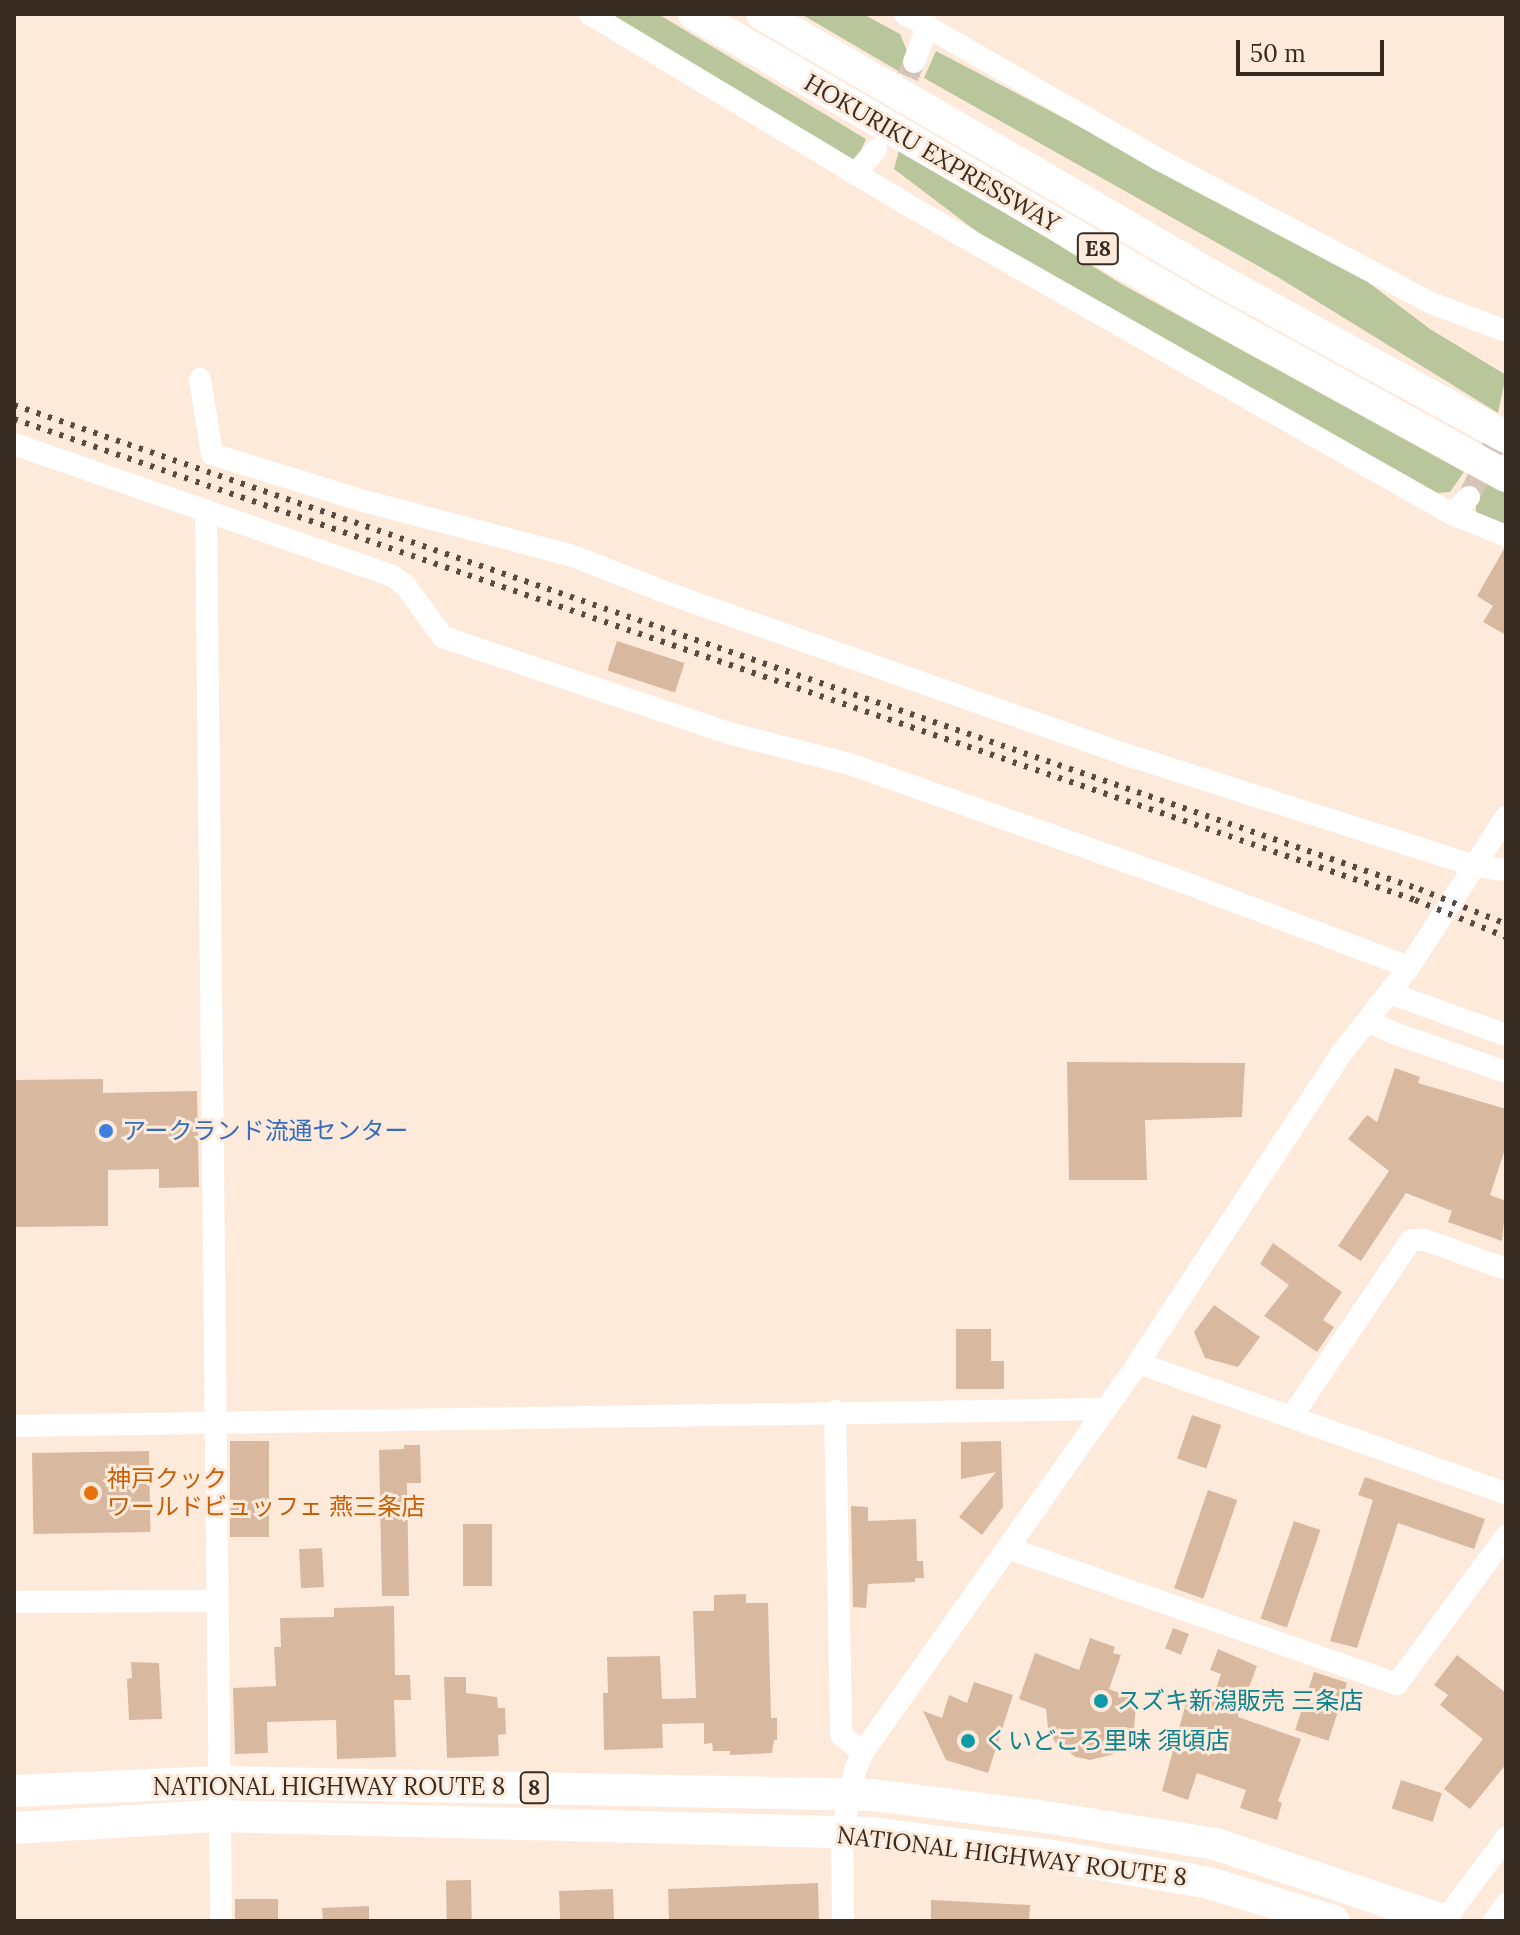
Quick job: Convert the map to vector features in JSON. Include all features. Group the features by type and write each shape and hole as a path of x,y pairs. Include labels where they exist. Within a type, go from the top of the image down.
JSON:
{"highway":[{"name":"HOKURIKU EXPRESSWAY","path":"694,14 1198,307 1506,476"},
{"name":"HOKURIKU EXPRESSWAY","path":"762,14 1214,277 1506,437"},
{"name":"NATIONAL HIGHWAY ROUTE 8","path":"14,1791 219,1782 850,1795 1039,1816 1216,1844 1444,1921"},
{"name":"NATIONAL HIGHWAY ROUTE 8","path":"14,1828 219,1816 842,1832 1046,1855 1209,1883 1333,1921"}],"street":[{"path":"590,14 855,174 1452,514 1506,536"},
{"path":"905,14 1158,159 1336,253 1431,303 1506,331"},
{"path":"914,62 928,26"},
{"path":"855,174 876,150"},
{"path":"200,379 212,454 360,500 570,555 670,594 1137,758 1476,866 1506,870"},
{"path":"14,444 392,576 405,585 443,637 728,733 850,764 1186,883 1409,967"},
{"path":"1452,514 1469,497"},
{"path":"206,510 221,1921"},
{"path":"843,1921 842,1832 863,1752 1138,1363 1341,1054 1409,967 1506,817"},
{"path":"1390,993 1506,1035"},
{"path":"1368,1021 1506,1072"},
{"path":"1292,1416 1411,1240 1425,1240 1506,1269"},
{"path":"1138,1363 1506,1493"},
{"path":"14,1426 1104,1409"},
{"path":"835,1411 841,1735 863,1752"},
{"path":"1008,1548 1397,1684 1506,1536"},
{"path":"14,1602 217,1601"},
{"path":"1444,1921 1506,1838"},
{"path":"1494,1921 1506,1904"}],"green space":[{"path":"597,14 658,14 866,139 858,157 844,163"},
{"path":"801,14 863,14 900,34 907,51 906,63 900,72"},
{"path":"936,51 1348,267 1430,329 1506,375 1498,413 1276,276 924,78"},
{"path":"900,147 1123,285 1464,472 1450,492 1437,493 988,240 894,169"},
{"path":"1491,479 1506,487 1506,528 1477,517 1475,500"}],"building":[{"path":"1504,549 1506,635 1483,622 1493,606 1477,596"},
{"path":"617,641 685,663 675,692 607,670"},
{"path":"1067,1062 1245,1063 1242,1117 1145,1120 1147,1180 1069,1180"},
{"path":"1395,1068 1420,1077 1418,1083 1506,1109 1506,1146 1490,1195 1506,1201 1502,1241 1448,1222 1452,1211 1406,1193 1361,1261 1338,1246 1389,1171 1348,1139 1367,1115 1377,1122"},
{"name":"アークランド流通センター","path":"103,1079 103,1093 197,1091 199,1187 159,1188 159,1169 108,1170 108,1226 14,1227 14,1080"},
{"path":"1273,1243 1342,1292 1323,1320 1334,1327 1317,1352 1264,1316 1289,1285 1260,1264"},
{"path":"1214,1305 1260,1337 1238,1367 1205,1358 1194,1332"},
{"path":"956,1329 991,1329 991,1361 1004,1361 1004,1389 956,1389"},
{"path":"1192,1415 1221,1425 1206,1469 1177,1458"},
{"path":"230,1441 269,1441 269,1537 230,1537"},
{"path":"1001,1441 1003,1507 982,1535 959,1517 996,1472 961,1479 961,1442"},
{"path":"404,1445 420,1445 421,1483 407,1483 409,1596 382,1596 379,1450 404,1449"},
{"name":"神戸クック ワールドビュッフェ 燕三条店","path":"149,1451 150,1532 33,1534 32,1453"},
{"path":"1365,1477 1485,1519 1474,1549 1398,1523 1357,1648 1330,1641 1373,1500 1358,1495"},
{"path":"1208,1490 1237,1500 1203,1598 1174,1588"},
{"path":"851,1506 868,1507 868,1521 916,1519 917,1561 923,1561 924,1578 915,1578 915,1582 868,1584 866,1608 853,1607"},
{"path":"1294,1521 1320,1530 1287,1628 1260,1618"},
{"path":"463,1524 492,1524 492,1586 463,1586"},
{"path":"322,1548 324,1587 301,1588 299,1549"},
{"path":"746,1594 746,1603 768,1603 771,1718 777,1718 777,1740 774,1740 772,1753 730,1755 730,1751 713,1751 712,1743 704,1744 704,1723 662,1724 663,1748 604,1750 603,1693 608,1693 607,1657 660,1656 662,1699 696,1698 693,1611 714,1611 714,1595"},
{"path":"394,1606 395,1675 410,1675 411,1700 394,1700 396,1757 337,1759 336,1720 267,1722 268,1753 235,1754 233,1688 276,1686 274,1647 281,1647 280,1618 334,1617 334,1608"},
{"path":"1173,1628 1189,1634 1181,1655 1165,1649"},
{"name":"スズキ新潟販売 三条店","path":"1090,1638 1115,1647 1113,1653 1121,1655 1109,1689 1133,1698 1136,1708 1134,1727 1126,1743 1114,1754 1090,1760 1076,1757 1056,1744 1048,1728 1046,1709 1019,1699 1035,1653 1079,1670"},
{"path":"1218,1649 1257,1666 1238,1717 1301,1739 1278,1801 1282,1803 1277,1820 1240,1808 1246,1790 1197,1773 1188,1800 1162,1791 1187,1699 1210,1706 1221,1674 1210,1670"},
{"path":"1457,1655 1506,1693 1506,1764 1470,1809 1444,1789 1483,1739 1440,1705 1448,1695 1434,1685"},
{"path":"131,1662 159,1663 162,1719 129,1720 127,1679 132,1678"},
{"path":"1314,1672 1347,1683 1328,1741 1295,1730"},
{"path":"444,1677 466,1677 466,1693 497,1697 498,1708 505,1708 506,1734 498,1735 499,1756 447,1758"},
{"name":"くいどころ里味 須頃店","path":"974,1682 1013,1695 988,1773 946,1760 923,1711 942,1718 949,1695 967,1703"},
{"path":"1401,1780 1442,1793 1433,1822 1392,1809"},
{"path":"446,1880 471,1880 472,1921 447,1921"},
{"path":"818,1883 819,1921 669,1921 668,1889"},
{"path":"613,1889 614,1921 560,1921 559,1891"},
{"path":"235,1899 278,1899 278,1921 235,1921"},
{"path":"931,1900 1030,1905 1029,1921 931,1921"},
{"path":"369,1906 369,1921 323,1921 322,1908"}],"tunnel":[{"path":"881,137 914,62"},
{"path":"1469,497 1505,422"}],"railway":[{"path":"14,405 1419,889 1506,924"},
{"path":"14,419 1415,900 1506,937"}],"place":[{"name":"アークランド流通センター","path":"106,1131"},
{"name":"神戸クック ワールドビュッフェ 燕三条店","path":"91,1493"},
{"name":"スズキ新潟販売 三条店","path":"1101,1701"},
{"name":"くいどころ里味 須頃店","path":"968,1741"}]}
